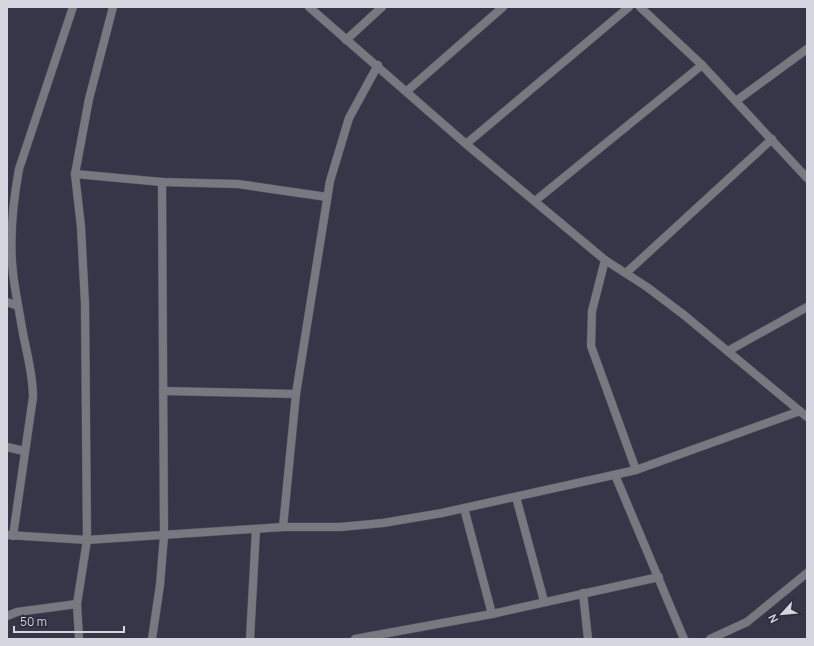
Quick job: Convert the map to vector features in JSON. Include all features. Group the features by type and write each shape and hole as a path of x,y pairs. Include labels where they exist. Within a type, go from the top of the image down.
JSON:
{"street":[{"path":"74,7 19,169 15,190 11,241 13,272 18,306 33,380 24,451 10,535 87,540 283,527 340,527 384,523 464,508 636,470 800,411"},
{"path":"79,639 77,604 87,540 85,304 81,227 75,174 89,99 113,7"},
{"path":"309,7 346,40 378,65 466,144 605,260 647,286 807,417"},
{"path":"346,40 382,7"},
{"path":"407,92 503,7"},
{"path":"466,144 629,7"},
{"path":"640,7 702,65 806,176"},
{"path":"736,101 807,49"},
{"path":"283,527 296,394 330,181 349,118 378,65"},
{"path":"535,201 702,65"},
{"path":"626,273 772,139"},
{"path":"75,174 162,182 238,184 327,197"},
{"path":"152,639 160,585 164,536 162,182"},
{"path":"605,260 592,311 590,346 636,470"},
{"path":"7,264 13,272"},
{"path":"7,302 18,306"},
{"path":"728,351 807,307"},
{"path":"163,391 296,394"},
{"path":"7,447 24,451"},
{"path":"615,475 684,639"},
{"path":"516,497 544,601"},
{"path":"464,508 492,614"},
{"path":"250,639 256,529"},
{"path":"710,639 747,622 807,573"},
{"path":"355,639 492,614 544,601 659,577"},
{"path":"583,593 588,639"},
{"path":"7,616 17,612 77,604"}]}
